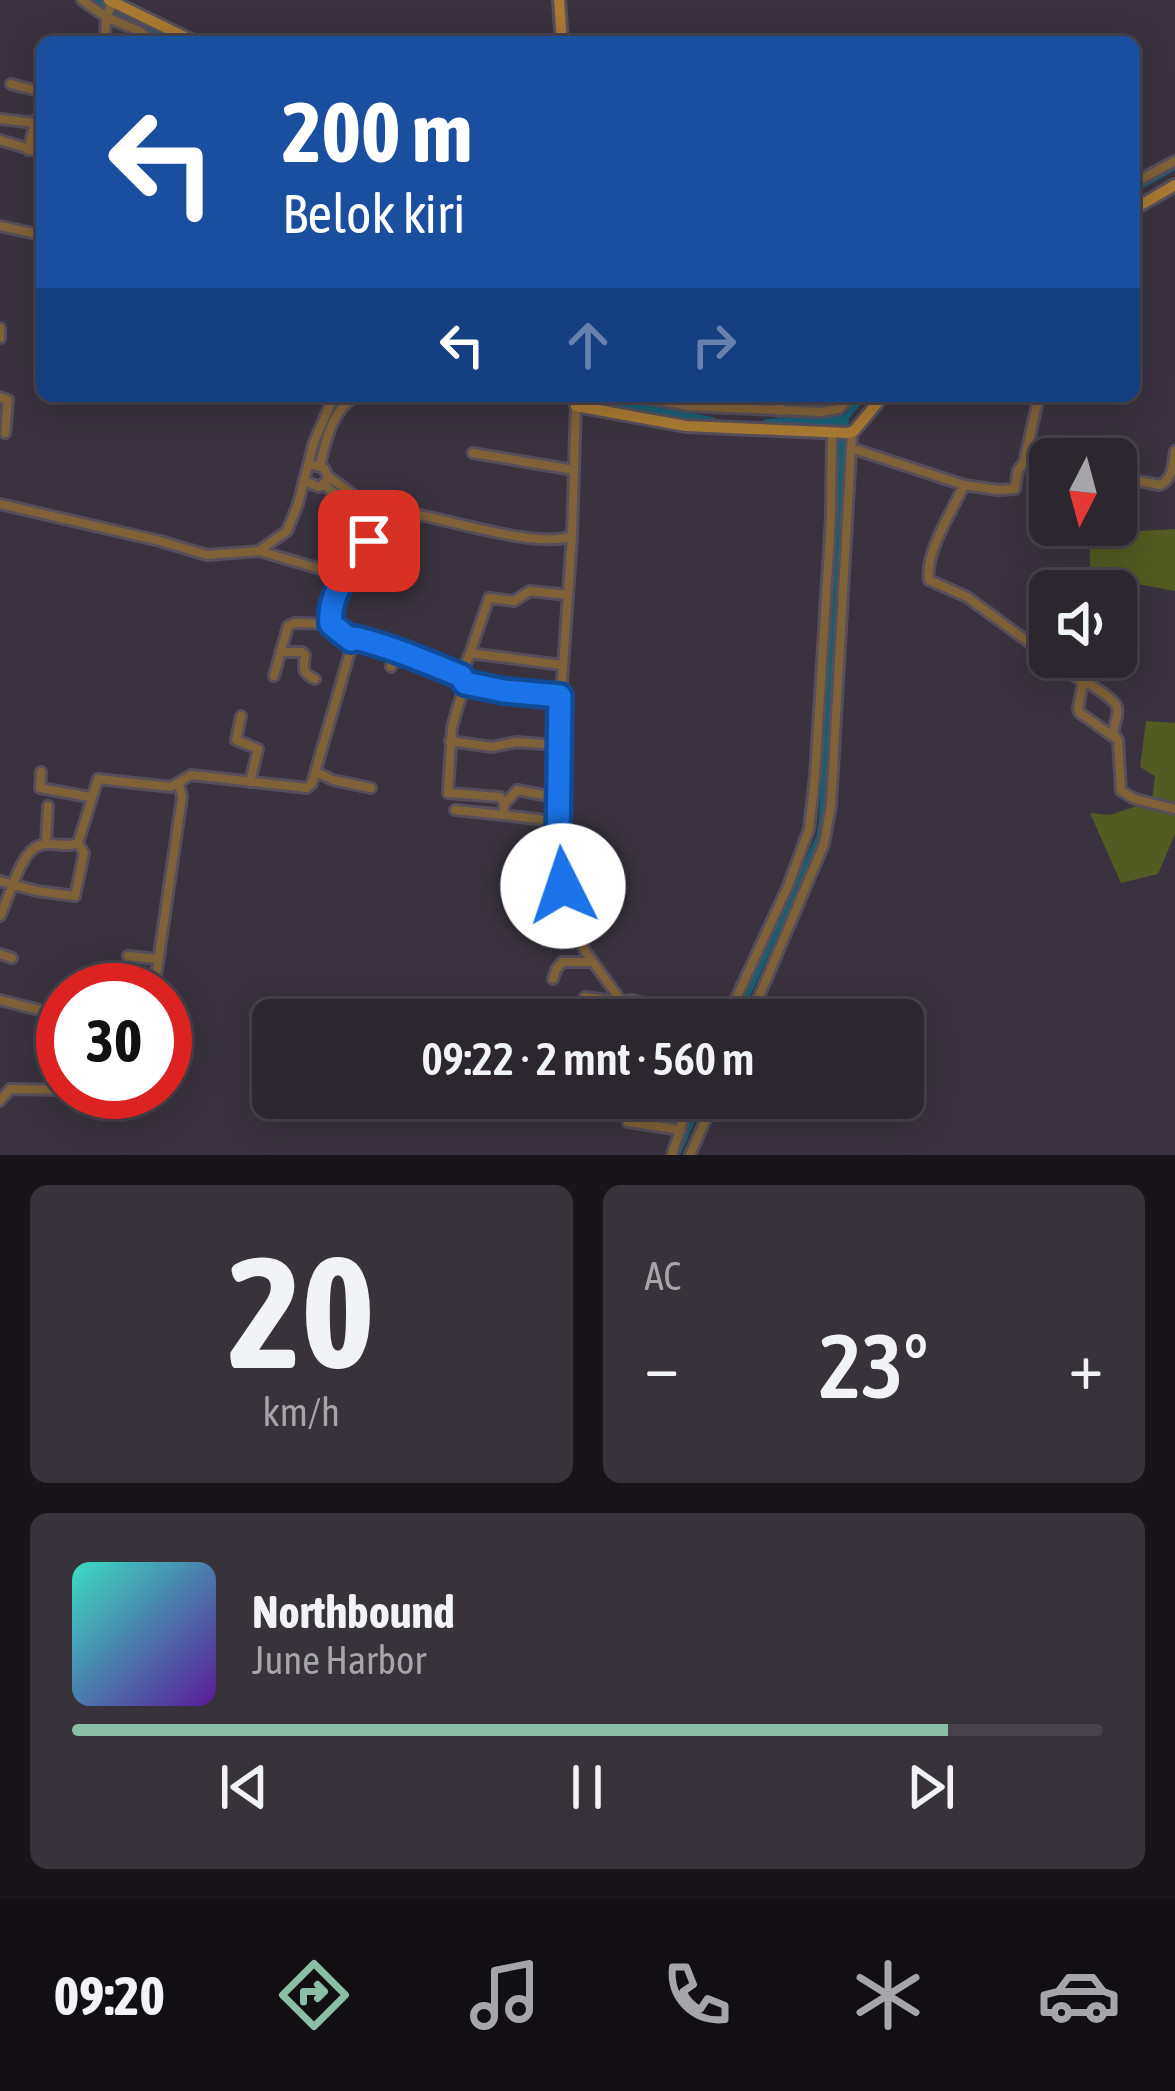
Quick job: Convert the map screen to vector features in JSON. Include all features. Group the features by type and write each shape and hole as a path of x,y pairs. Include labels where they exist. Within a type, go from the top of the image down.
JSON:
{"street":[{"path":"82,0 180,36"},
{"path":"559,0 562,36"},
{"path":"109,8 146,36"},
{"path":"11,84 36,91"},
{"path":"0,119 35,123 28,150"},
{"path":"0,140 36,152"},
{"path":"1140,180 1175,160"},
{"path":"1140,205 1175,184"},
{"path":"0,226 36,234"},
{"path":"0,328 0,338"},
{"path":"0,397 8,400 5,433"},
{"path":"314,465 314,442 331,402"},
{"path":"259,550 286,531 304,481 344,402"},
{"path":"576,402 558,746 560,869 576,929 619,999"},
{"path":"580,402 686,426 840,432 876,402"},
{"path":"667,402 830,413 846,402"},
{"path":"716,407 717,402"},
{"path":"778,411 780,402"},
{"path":"850,448 964,485 1012,491 1038,402"},
{"path":"758,999 810,881 828,824 850,448 830,413"},
{"path":"736,999 809,829 840,432"},
{"path":"1137,481 1165,483 1175,451"},
{"path":"473,454 574,470"},
{"path":"1024,462 1029,462"},
{"path":"314,465 327,471 326,481"},
{"path":"304,481 317,487 326,481"},
{"path":"326,481 382,523"},
{"path":"964,485 935,544 929,580 967,597 1117,703 1113,732 1118,740 1121,791 1135,800 1175,809"},
{"path":"0,504 207,555 259,550 345,576"},
{"path":"331,624 330,609 345,576 382,523 398,512 519,536 572,536"},
{"path":"504,810 500,797 448,793 450,741 470,652 489,598 514,601 530,591 568,595"},
{"path":"274,676 291,624 331,624 351,640"},
{"path":"351,640 396,650 463,680 504,691 560,696"},
{"path":"0,880 75,896 84,854 78,843 98,779 171,787 191,775 307,788 313,783 351,640"},
{"path":"391,667 396,650"},
{"path":"280,652 302,652 305,675 315,679"},
{"path":"470,652 562,665"},
{"path":"1083,682 1080,713 1118,740"},
{"path":"241,716 236,740 258,750 250,782"},
{"path":"450,741 492,747 516,742 558,746"},
{"path":"41,772 39,787 90,797"},
{"path":"316,772 370,788"},
{"path":"157,963 182,797 179,784"},
{"path":"504,810 518,790 559,798"},
{"path":"46,844 48,806"},
{"path":"455,810 504,810 559,822"},
{"path":"0,916 32,850 46,844 69,847 78,843"},
{"path":"518,868 560,869"},
{"path":"0,954 12,958"},
{"path":"128,956 158,959"},
{"path":"554,979 562,962 593,962"},
{"path":"585,997 596,999"},
{"path":"0,1000 36,1009"},
{"path":"0,1101 5,1087 36,1089"},
{"path":"672,1155 684,1119"},
{"path":"690,1155 706,1119"},
{"path":"628,1122 681,1130"}],"green space":[{"path":"1175,529 1175,591 1137,584 1137,570 1090,570 1090,546 1137,546 1137,531"},
{"path":"1146,721 1175,723 1175,834 1158,874 1121,883 1090,813 1110,815 1152,801 1155,776 1140,767"}],"waterway":[{"path":"97,0 167,36"},
{"path":"1140,187 1175,167"},
{"path":"604,402 711,423"},
{"path":"746,999 819,837 843,421 859,402"},
{"path":"767,425 843,421"},
{"path":"677,1155 693,1119"}],"route":[{"path":"369,541 345,576 330,609 331,624 351,640 412,656 461,676 465,683 560,696 558,847 563,886"}]}
